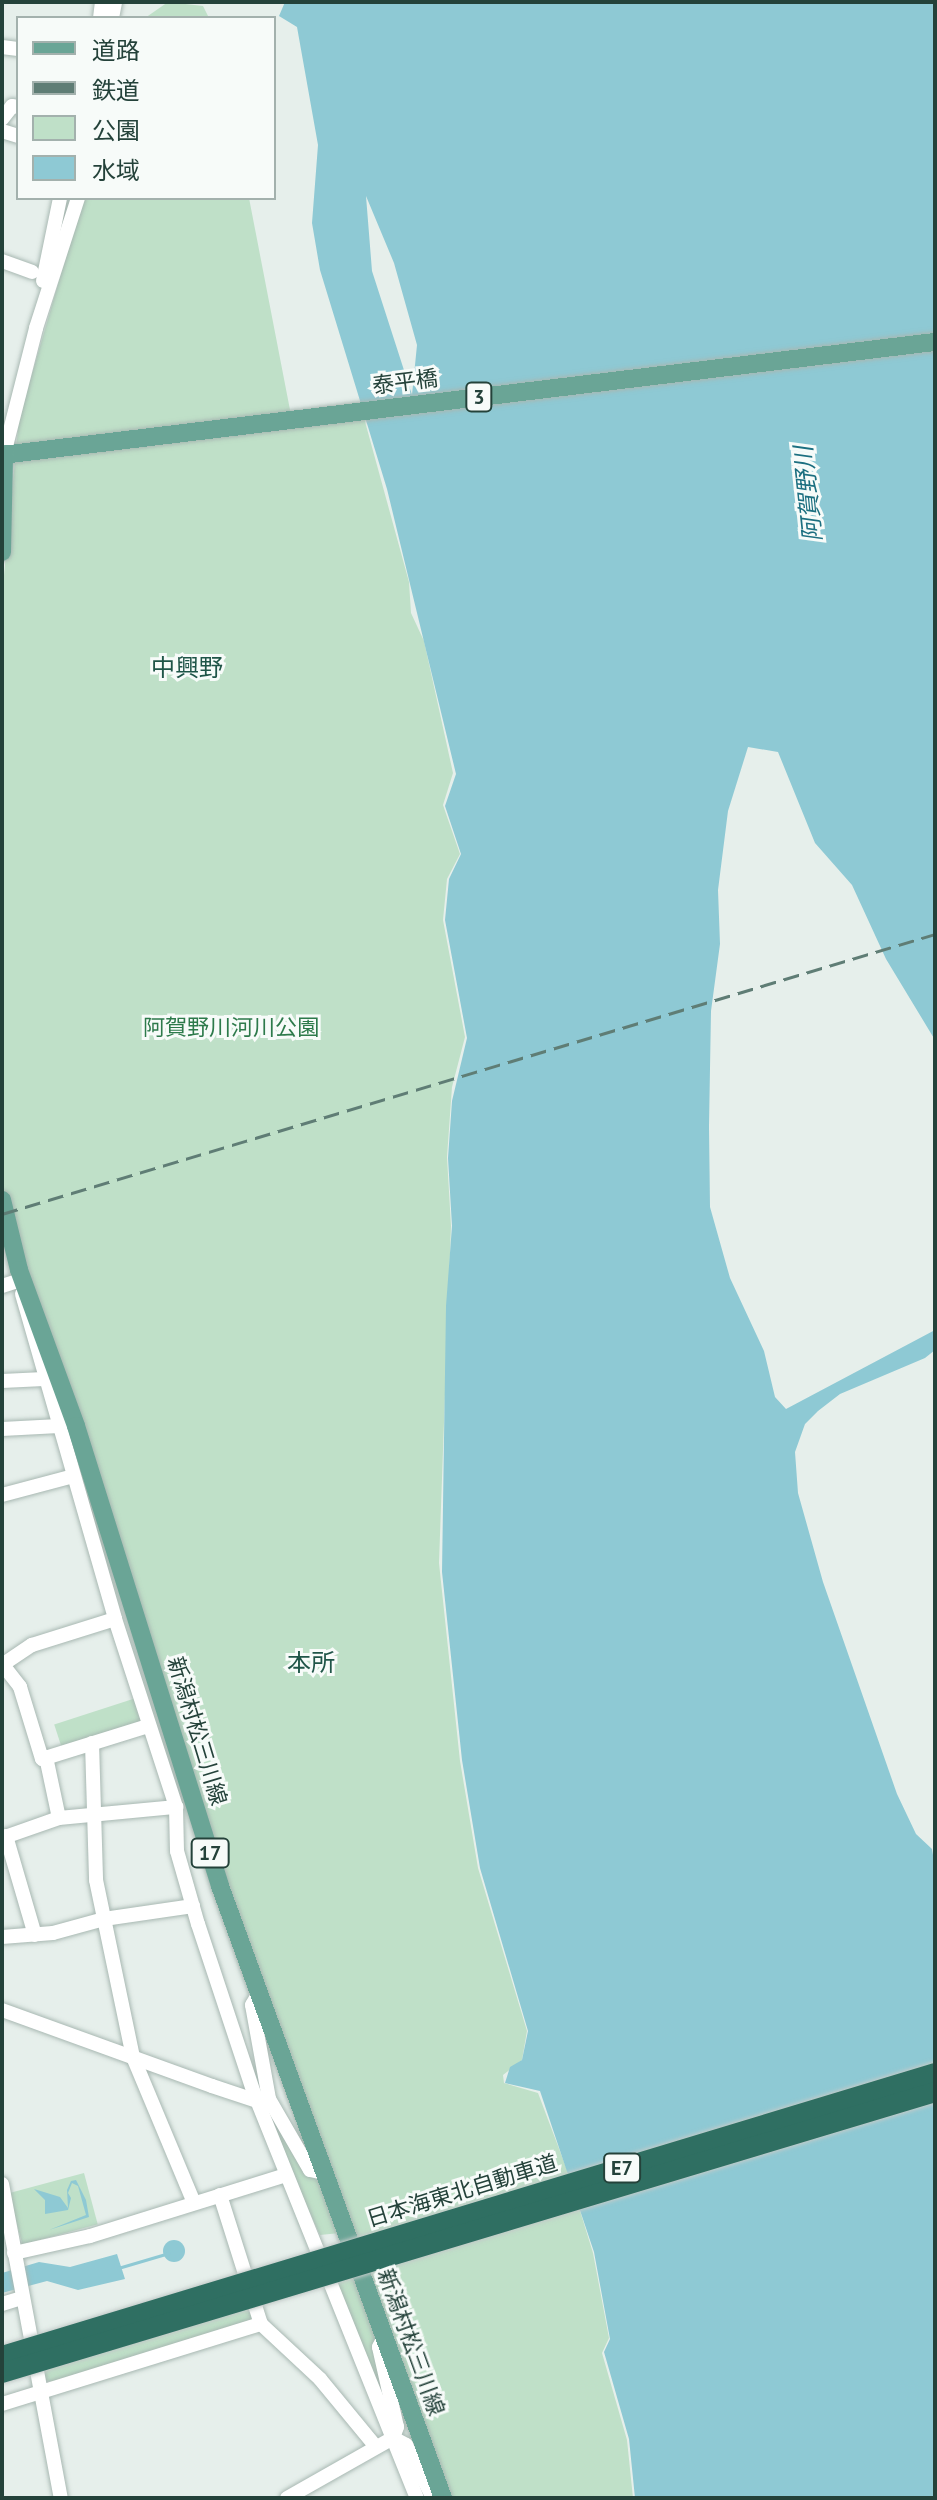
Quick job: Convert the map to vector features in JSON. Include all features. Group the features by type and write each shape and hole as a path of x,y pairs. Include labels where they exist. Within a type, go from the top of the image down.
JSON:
{"highway":[{"name":"日本海東北自動車道","path":"2,2356 935,2073"},
{"name":"日本海東北自動車道","path":"2,2373 935,2092"}],"main road":[{"name":"泰平橋","path":"3,454 935,342"},
{"path":"2,552 3,454"},
{"name":"新潟村松三川線","path":"2,1200 20,1275 76,1426 220,1886 443,2498"}],"street":[{"path":"2,119 12,106 16,107"},
{"path":"39,317 37,303 60,200"},
{"path":"3,454 39,317 77,200"},
{"path":"2,261 32,272"},
{"path":"2,1286 20,1275 44,1379 115,1619 176,1807 177,1851 193,1906 263,2100 286,2175 417,2498"},
{"path":"2,1381 44,1379"},
{"path":"2,1429 59,1426"},
{"path":"2,1495 74,1476"},
{"path":"115,1619 32,1645 3,1665 20,1687 42,1759 148,1726"},
{"path":"92,1743 92,1816 104,1919 133,2057 194,2203"},
{"path":"46,1757 59,1818"},
{"path":"35,1935 4,1837 59,1818 176,1807"},
{"path":"2,1937 35,1935 104,1919 193,1906"},
{"path":"259,1993 252,2005 263,2100 310,2170 324,2173"},
{"path":"2,2010 263,2100"},
{"path":"9,2247 194,2203 286,2175"},
{"path":"2,2184 9,2247 61,2498"},
{"path":"220,2195 261,2324 320,2379 376,2447"},
{"path":"2,2304 22,2298"},
{"path":"2,2404 261,2324"},
{"path":"287,2498 393,2438 397,2427 379,2347 384,2337"},
{"path":"393,2438 406,2445 433,2498"}],"green space":[{"path":"168,2 203,6 208,16 148,16"},
{"name":"阿賀野川河川公園","path":"82,200 249,200 291,415 361,407 409,582 411,613 424,641 453,773 443,805 460,854 447,879 443,920 465,1037 452,1087 447,1157 451,1226 439,1563 460,1761 478,1868 527,2031 522,2060 503,2075 504,2083 538,2093 569,2175 593,2253 609,2338 602,2353 627,2440 633,2498 451,2498 213,1850 13,1231 2,1180 2,596 19,419"},
{"path":"136,1698 144,1722 62,1748 54,1725"},
{"path":"281,2119 308,2173 321,2182 340,2233 320,2235 269,2124"},
{"path":"84,2173 98,2224 22,2244 9,2193"},
{"path":"357,2275 377,2324 393,2428 334,2282"},
{"path":"253,2306 258,2318 53,2382 45,2380 44,2371"}],"water":[{"name":"阿賀野川","path":"285,2 935,2 935,1040 886,959 852,885 815,843 778,752 748,747 728,811 718,890 720,944 711,1011 709,1127 710,1207 730,1278 764,1351 775,1397 786,1409 935,1330 935,1350 925,1358 840,1394 818,1411 805,1424 795,1452 798,1493 823,1582 897,1794 916,1834 932,1849 935,1867 935,2498 635,2498 629,2439 604,2352 610,2339 594,2252 540,2091 505,2083 510,2067 522,2060 528,2031 480,1868 462,1760 442,1572 446,1306 452,1226 448,1158 452,1101 467,1038 445,920 449,879 461,854 445,806 456,774 387,489 320,270 312,223 318,145 297,27 279,16","holes":["366,196 394,263 417,345 412,395 372,271"]},
{"path":"76,2180 86,2200 89,2217 49,2230 86,2215 78,2186 72,2183 68,2193 71,2198 68,2210 45,2214 45,2200 34,2189 60,2197 68,2208 67,2190 71,2181"},
{"path":"170,2240 178,2240 185,2251 178,2262 170,2262 163,2255 163,2247"},
{"path":"117,2254 125,2279 78,2290 47,2281 2,2293 2,2273 39,2262 70,2267"}],"waterway":[{"path":"118,2268 169,2253"}],"railway":[{"path":"2,1214 935,934"}],"district":[{"name":"中興野","path":"187,668"},
{"name":"本所","path":"311,1663"}]}
